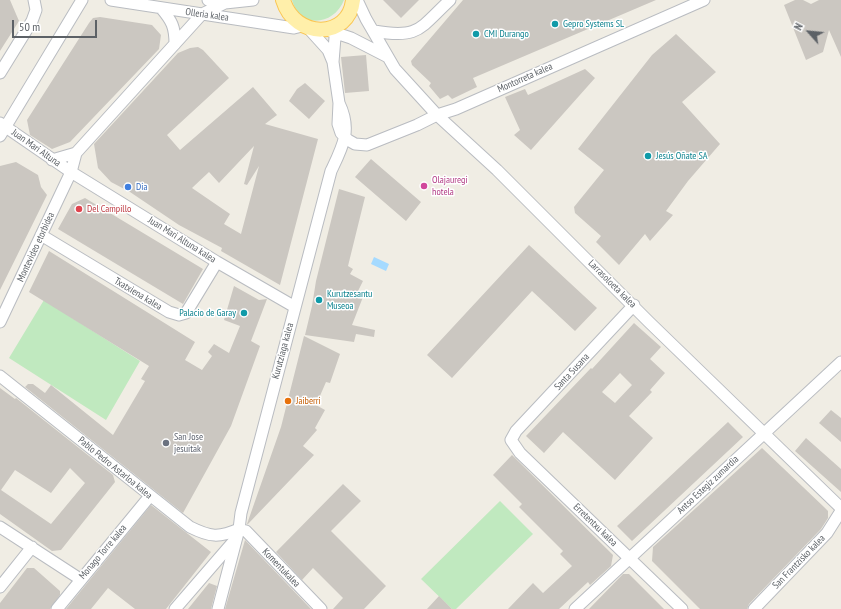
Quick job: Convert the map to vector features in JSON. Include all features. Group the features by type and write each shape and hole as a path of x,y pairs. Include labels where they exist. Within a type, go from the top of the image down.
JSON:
{"main road":[{"path":"284,0 287,11 293,20 306,28 332,29 349,13 353,0"}],"street":[{"path":"0,73 32,21 36,10 34,0"},
{"path":"2,129 82,0"},
{"name":"Olleria kalea","path":"111,0 294,28 306,28"},
{"name":"Olleria kalea","path":"208,0 225,3 253,0"},
{"name":"Larrasoloeta kalea","path":"357,0 366,19 395,69 437,115 497,170 841,508"},
{"path":"374,31 394,35 419,30 450,0"},
{"name":"Montorreta kalea","path":"357,145 367,145 417,125 437,115 456,109 704,0"},
{"path":"52,160 76,153 202,14 225,3"},
{"path":"161,8 170,19 175,29 175,44"},
{"name":"Kurutziaga kalea","path":"306,28 328,50 333,62"},
{"path":"332,29 388,57"},
{"name":"Kurutziaga kalea","path":"235,540 331,171 346,138 345,115 338,103 333,62 332,29"},
{"name":"Juan Mari Altuna","path":"2,129 71,172"},
{"path":"346,138 357,145"},
{"name":"Kurutziaga kalea","path":"335,164 357,145"},
{"name":"Montevideo etorbidea","path":"0,322 71,172 76,153"},
{"name":"Juan Mari Altuna kalea","path":"71,172 217,262 295,307"},
{"path":"65,185 91,184"},
{"name":"Txatxiena kalea","path":"41,235 169,312 179,315 186,313 217,262"},
{"name":"Santa Susana","path":"511,440 516,431 634,305"},
{"name":"Antso Estegiz zumardia","path":"575,609 841,362"},
{"name":"Pablo Pedro Astarloa kalea","path":"0,376 190,527 212,536 226,535 239,529"},
{"name":"Erretentxu kalea","path":"511,440 520,453 682,609"},
{"name":"Monago Torre kalea","path":"57,609 80,579 88,572 150,496"},
{"name":"San Frantzisko kalea","path":"754,609 827,533 841,511"},
{"path":"0,527 80,579"},
{"name":"Komentukalea","path":"239,529 246,531 322,609"},
{"path":"175,609 235,540"},
{"path":"218,609 235,540"},
{"path":"0,587 32,547"}],"green space":[{"path":"292,0 344,0 339,9 333,15 317,21 309,20 302,16 296,9"},
{"path":"44,300 140,361 106,420 9,358"},
{"path":"500,501 533,534 456,609 452,609 421,579"}],"water":[{"path":"374,257 389,264 386,271 371,264"}],"building":[{"path":"0,0 10,0 19,21 0,51"},
{"path":"383,0 419,0 401,18"},
{"path":"463,0 656,0 473,78 477,87 452,99 448,95 440,99 429,86 431,83 412,65 411,61"},
{"path":"795,0 803,0 811,4 819,0 841,0 841,57 829,30 823,52 806,60 784,5"},
{"path":"100,17 152,25 161,35 159,49 70,142 52,149 30,135 27,120 89,23 93,18"},
{"name":"Jesús Oñate SA","path":"676,34 716,72 682,102 720,144 688,181 666,211 673,215 650,241 645,234 619,265 596,242 601,236 575,213 574,207 604,170 578,149 652,55"},
{"path":"198,47 203,50 229,78 167,135 180,150 253,87 277,115 265,124 318,139 280,285 221,251 222,248 179,225 130,192 111,182 98,168 94,144 178,53 190,48","holes":["254,146 244,184 247,185 259,166 241,234 224,224 230,214 192,188 209,172 219,183"]},
{"path":"366,55 369,91 345,93 341,57"},
{"path":"585,69 595,78 531,150 514,135 520,130 505,97 525,89 528,95"},
{"path":"305,83 325,101 309,119 289,101 297,89"},
{"path":"371,159 421,202 406,221 355,177"},
{"path":"16,162 38,175 41,187 47,195 0,290 0,166"},
{"path":"339,189 365,197 348,266 353,269 350,274 363,281 356,295 363,297 352,325 375,330 374,337 356,334 354,342 305,335 316,281"},
{"path":"85,198 203,269 183,304 58,229 72,204"},
{"path":"529,245 597,308 575,331 532,291 452,378 427,355"},
{"path":"49,251 195,342 185,360 202,370 212,356 208,352 214,344 229,353 240,326 224,320 234,286 259,300 267,299 251,341 260,346 231,426 183,513 25,387 28,384 33,384 45,393 51,385 113,435 145,381 141,379 149,366 29,292"},
{"path":"634,323 661,347 650,359 665,373 650,390 652,392 629,416 653,438 615,480 563,432 544,453 526,436 591,368 592,369","holes":["620,373 632,385 615,403 602,392"]},
{"path":"304,336 340,354 330,383 326,382 316,405 325,410 315,428 317,430 303,446 314,455 247,524 281,427"},
{"path":"0,388 15,399 16,398 113,475 115,482 61,550 52,551 0,514","holes":["70,468 85,483 51,524 1,490 15,470 51,493"]},
{"path":"831,410 841,418 841,442 819,423"},
{"path":"728,422 743,437 632,541 617,526"},
{"path":"806,438 841,469 841,492 795,451"},
{"path":"762,448 828,511 828,518 821,529 749,604 747,609 700,609 652,561 653,547"},
{"path":"512,455 613,555 611,566 590,585 588,582 559,609 508,609 533,583 543,593 572,566 560,554 563,551 519,507 522,504 493,475"},
{"path":"343,484 361,501 331,531 386,586 364,609 333,609 343,598 313,568 302,580 276,552"},
{"path":"151,505 211,552 166,609 135,609 108,588 91,609 66,609"},
{"path":"245,540 311,609 225,609"},
{"path":"27,568 34,568 60,591 60,595 50,609 0,609 0,603"},
{"path":"623,574 629,574 664,609 589,609"},
{"path":"209,583 217,586 211,609 188,609"},
{"path":"439,596 452,609 427,609"}],"place":[{"name":"Gepro Systems SL","path":"555,24"},
{"name":"CMI Durango","path":"476,34"},
{"name":"Jesús Oñate SA","path":"648,156"},
{"name":"Olajauregi hotela","path":"424,186"},
{"name":"Dia","path":"128,187"},
{"name":"Del Campillo","path":"79,209"},
{"name":"Kurutzesantu Museoa","path":"319,300"},
{"name":"Palacio de Garay","path":"244,313"},
{"name":"Jaiberri","path":"288,401"},
{"name":"San Jose jesuitak","path":"166,443"}]}
